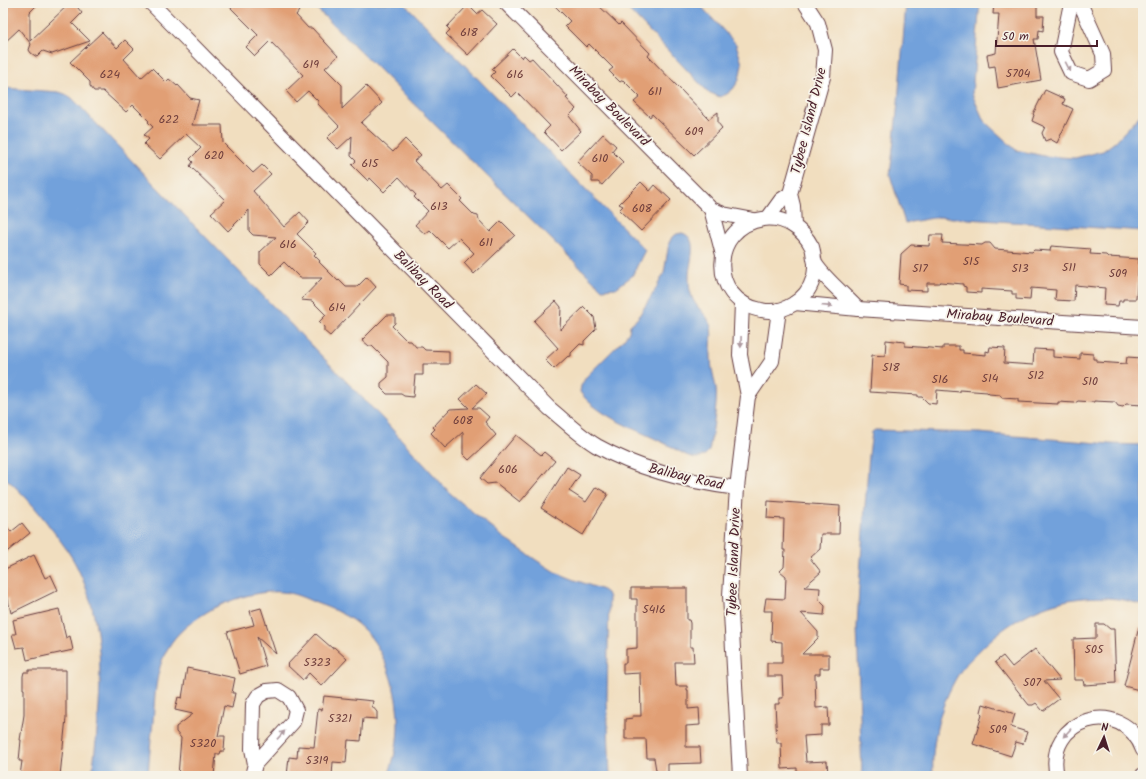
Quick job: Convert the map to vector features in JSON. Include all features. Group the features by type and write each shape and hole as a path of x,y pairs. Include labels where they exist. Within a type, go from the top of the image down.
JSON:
{"street":[{"name":"Balibay Road","path":"151,3 549,408 578,433 598,446 641,466 675,477 737,488"},
{"name":"Mirabay Boulevard","path":"506,3 712,209 722,214 782,220 794,226 805,236 813,249 815,264 813,279 806,292 796,303 779,310 766,311 754,309 742,303 732,294 725,282 722,268 723,255 729,240 740,228 761,219"},
{"name":"Tybee Island Drive","path":"794,226 793,206 790,194 823,78 825,50 818,22 806,3"},
{"path":"1071,3 1061,52 1070,73 1089,79 1104,70 1103,54 1080,3"},
{"path":"761,219 781,200 790,194"},
{"name":"Mirabay Boulevard","path":"712,209 723,255"},
{"path":"815,264 858,309"},
{"name":"Tybee Island Drive","path":"740,776 730,595 737,488 748,396 740,355 742,303"},
{"name":"Mirabay Boulevard","path":"796,303 858,309 1143,327"},
{"name":"Tybee Island Drive","path":"748,396 772,361 779,310"},
{"path":"742,362 751,365 770,364"},
{"path":"278,690 289,697 296,710 293,722 253,770 252,704 258,696 267,691 278,690"},
{"path":"1057,776 1054,765 1057,750 1063,737 1073,727 1086,720 1099,718 1114,720 1126,726 1136,737 1143,750"}],"water":[{"path":"311,3 404,3 645,250 632,276 616,288 602,289"},
{"path":"622,3 698,3 736,44 742,64 739,80 733,89 720,97 708,92"},
{"path":"906,3 980,3 972,94 984,121 1016,150 1044,156 1075,158 1103,151 1115,142 1140,115 1143,106 1143,231 939,217 905,223 890,175 898,102"},
{"path":"3,88 59,92 72,98 382,418 451,494 503,537 536,560 555,572 603,590 607,593 609,598 607,698 610,776 388,776 393,762 398,735 397,708 392,681 377,647 363,629 353,620 341,613 295,595 282,592 273,592 253,594 233,600 215,608 190,624 180,632 172,642 160,665 156,684 148,776 92,776 98,723 100,670 94,617 87,592 77,567 61,542 34,506 3,476"},
{"path":"682,233 691,240 692,245 689,276 690,292 695,303 710,322 712,335 711,362 716,388 713,428 709,451 698,458 685,455 621,423 598,409 580,392 581,386 586,377 629,332 630,325 637,319 664,273 669,243 672,237"},
{"path":"875,430 979,433 1111,444 1143,445 1143,605 1120,599 1097,597 1075,599 1054,604 1033,612 1014,622 995,636 962,669 946,699 935,737 933,776 862,776 857,627 869,455 872,432"}],"building":[{"path":"3,3 39,3 30,12 30,41 70,3 74,3 82,13 72,23 90,41 52,54 43,51 37,57 29,50 31,44 19,29 3,44"},
{"path":"226,3 291,3 299,11 296,15 308,28 312,28 338,56 325,68 342,85 342,109 366,86 382,103 361,123 393,152 405,139 421,155 414,161 442,190 448,185 462,199 460,201 474,215 478,216 479,220 490,232 501,221 515,235 474,274 464,263 474,253 459,238 448,248 430,230 425,234 415,225 428,211 414,197 416,195 399,177 384,192 370,178 368,181 352,165 356,161 351,156 352,136 338,149 327,138 339,126 318,104 318,101 308,91 296,102 286,91 303,75 270,41 255,56 246,47 258,35"},
{"path":"552,3 596,3 619,25 621,23 650,53 648,56 709,119 718,112 718,123 722,128 694,155 652,114 650,117 634,102 640,97 623,80 620,82 609,71 613,68 589,44 586,47 565,26 570,21"},
{"path":"994,3 1037,4 1037,16 1044,16 1043,31 1039,30 1038,39 1034,39 1041,80 998,88 995,66 989,67 987,55 996,53 999,14 993,14"},
{"path":"468,5 477,14 482,10 497,24 468,55 446,34 450,30 447,27"},
{"path":"102,32 117,48 125,40 134,49 124,59 141,78 152,68 166,82 169,79 177,86 178,85 190,98 199,100 192,125 222,125 223,143 253,173 262,165 271,174 253,191 284,227 300,212 309,222 297,234 316,253 314,255 320,261 319,262 338,281 339,280 346,287 357,287 367,277 376,287 330,336 324,331 324,327 319,322 326,315 312,301 301,300 322,278 300,278 284,262 271,275 260,264 260,252 276,237 253,235 249,231 249,210 228,231 211,213 225,200 190,166 193,162 190,159 201,148 186,134 160,159 144,144 149,139 144,135 153,127 148,122 149,121 133,105 126,112 103,91 94,91 90,86 90,82 70,62"},
{"path":"513,49 522,58 524,55 529,60 532,58 568,97 566,98 576,109 569,116 581,131 561,150 544,132 550,126 517,92 512,97 491,76 495,72 492,69"},
{"path":"1045,90 1065,99 1063,104 1073,109 1057,143 1050,139 1045,141 1042,133 1045,127 1032,121 1033,114"},
{"path":"603,134 616,146 612,151 623,162 602,185 598,182 592,182 592,176 577,162"},
{"path":"641,182 650,191 655,185 671,200 641,231 619,210 623,206 619,204"},
{"path":"930,235 943,235 942,243 982,245 985,243 990,243 995,249 1032,252 1034,250 1050,251 1051,246 1091,249 1090,254 1139,259 1136,299 1123,299 1123,301 1119,301 1118,306 1104,305 1105,288 1075,285 1074,301 1055,300 1056,290 1031,288 1030,300 1016,299 1016,294 1012,294 1012,291 981,289 981,293 966,292 966,287 963,286 963,284 940,282 927,283 927,291 906,290 906,285 899,284 901,254 911,245 929,246"},
{"path":"556,301 561,307 560,330 584,307 594,317 596,329 584,341 584,345 580,344 571,353 571,356 567,357 554,369 545,360 558,348 534,321"},
{"path":"387,315 395,315 395,323 392,326 407,341 411,341 416,347 422,347 425,350 449,351 449,364 423,364 423,375 415,375 413,397 404,396 401,394 387,394 381,388 381,383 388,377 388,362 372,346 369,346 362,340"},
{"path":"886,340 905,342 905,346 943,349 943,346 959,346 959,350 963,350 963,353 986,355 986,351 989,352 990,347 1005,348 1004,363 1033,365 1034,349 1053,350 1053,357 1080,359 1080,353 1093,354 1093,359 1097,359 1097,362 1126,364 1127,357 1142,358 1143,405 1126,404 1123,407 1118,406 1115,402 1094,401 1078,401 1075,403 1058,402 1058,404 1018,402 1018,399 1002,398 1000,395 989,394 987,392 960,390 960,392 937,390 936,404 928,403 922,397 918,397 918,395 870,392 872,355 885,356"},
{"path":"476,384 487,394 472,408 479,408 489,417 485,422 496,435 469,460 463,454 463,432 445,448 431,433 435,429 433,427 450,409 469,408 460,399"},
{"path":"516,435 541,455 544,452 555,461 520,502 496,483 487,484 480,478"},
{"path":"567,467 580,475 569,491 586,502 596,487 608,494 583,535 541,508"},
{"path":"768,501 840,506 839,534 821,534 820,549 810,558 821,572 804,587 820,588 819,600 825,606 824,615 801,613 818,632 818,638 802,654 829,654 829,668 820,668 820,674 815,674 815,677 816,708 828,707 829,725 821,725 821,735 804,736 806,762 827,761 828,776 797,776 797,768 782,769 781,743 777,743 775,704 779,704 779,698 783,698 782,676 767,676 767,663 782,663 782,642 771,641 772,611 764,611 766,598 785,599 786,576 780,571 784,567 784,519 767,518"},
{"path":"3,522 11,532 22,523 30,533 3,555"},
{"path":"34,555 45,578 51,575 58,590 11,613 8,599 3,601 3,570"},
{"path":"631,588 687,588 687,620 689,620 690,623 690,647 693,647 694,662 675,662 676,686 687,686 688,709 699,708 700,725 686,726 686,747 700,747 701,763 668,764 668,776 657,776 654,758 647,758 646,739 625,739 625,719 633,718 632,716 641,716 640,673 623,674 623,663 626,663 626,649 637,648 637,599 631,599"},
{"path":"261,608 276,654 257,637 266,666 240,674 227,632 254,625 250,611"},
{"path":"59,609 66,638 70,636 73,650 27,660 24,647 16,648 12,634 16,634 13,620"},
{"path":"1096,624 1104,624 1110,629 1114,629 1116,683 1084,685 1083,680 1074,680 1073,639 1096,638"},
{"path":"1139,627 1143,627 1143,691 1124,686"},
{"path":"316,634 347,659 322,686 309,673 303,680 287,665"},
{"path":"1035,649 1060,680 1044,681 1059,699 1043,711 1036,703 1029,705 995,662 1003,656 1012,667"},
{"path":"187,668 235,678 232,693 235,693 232,708 224,706 218,736 225,736 224,751 221,751 220,754 216,754 214,776 178,776 181,738 176,732 176,727 193,714 175,710 178,697 182,698"},
{"path":"29,670 66,670 66,718 60,776 20,776 22,761 19,761 20,740 24,715 23,676 24,672 29,672"},
{"path":"324,696 373,701 372,706 377,712 377,719 363,718 361,741 348,740 346,763 333,762 332,776 287,776 289,757 297,758 298,746 314,747 318,709 322,710"},
{"path":"983,704 1015,714 1011,727 1027,732 1023,744 1016,742 1011,756 973,744 982,715 981,712"}]}
